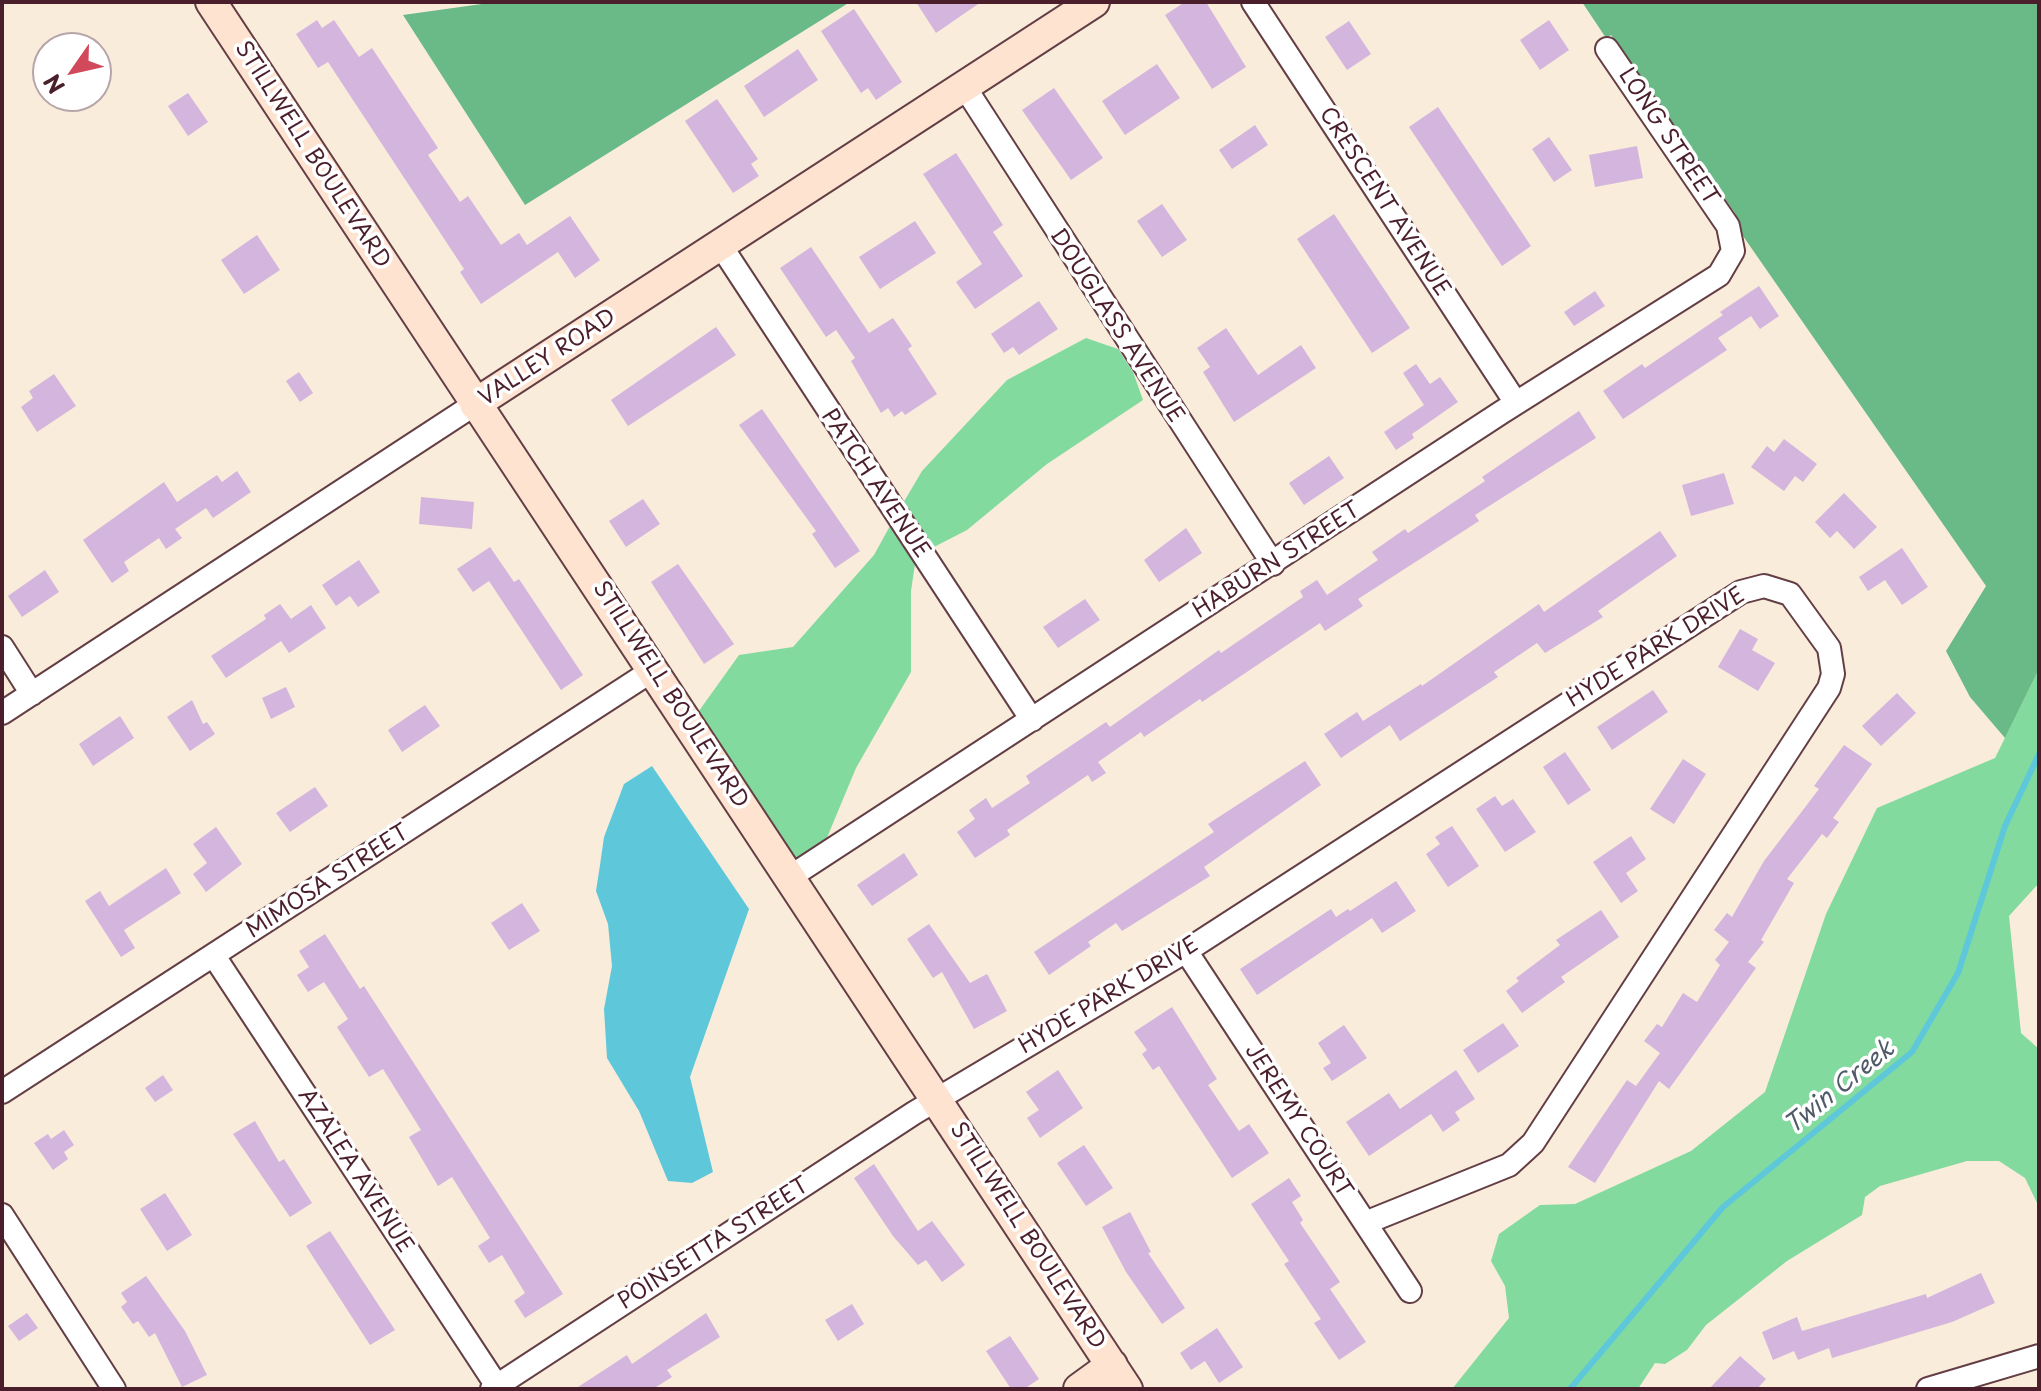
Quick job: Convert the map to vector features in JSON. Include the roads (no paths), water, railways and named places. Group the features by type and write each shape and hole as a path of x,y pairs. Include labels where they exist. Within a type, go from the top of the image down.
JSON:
{"street":[{"name":"STILLWELL BOULEVARD","path":"211,2 1120,1377"},
{"name":"VALLEY ROAD","path":"2,713 1094,2"},
{"name":"CRESCENT AVENUE","path":"1253,2 1516,403"},
{"name":"LONG STREET","path":"1607,49 1728,226"},
{"name":"DOUGLASS AVENUE","path":"964,86 1273,564"},
{"name":"HABURN STREET","path":"790,877 1516,403 1719,275 1733,251 1728,226"},
{"name":"PATCH AVENUE","path":"721,246 1032,720"},
{"name":"HYDE PARK DRIVE","path":"937,1100 1186,951 1741,592 1764,586 1778,588 1797,600 1833,661 1829,688 1533,1143 1509,1165 1365,1223"},
{"path":"2,647 32,694"},
{"name":"MIMOSA STREET","path":"2,1092 653,670"},
{"name":"JEREMY COURT","path":"1186,951 1410,1291"},
{"name":"AZALEA AVENUE","path":"214,956 494,1387"},
{"name":"POINSETTA STREET","path":"494,1387 937,1100"},
{"path":"2,1215 114,1389"},
{"path":"1928,1389 2039,1356"},
{"path":"1079,1389 1120,1377"}],"water":[{"path":"652,766 749,909 690,1077 713,1172 692,1183 668,1181 639,1111 607,1058 604,1009 612,966 608,924 596,891 604,837 624,784"}],"waterway":[{"name":"Twin Creek","path":"1570,1389 1723,1207 1912,1052 1958,973 2005,826 2039,754"}]}
